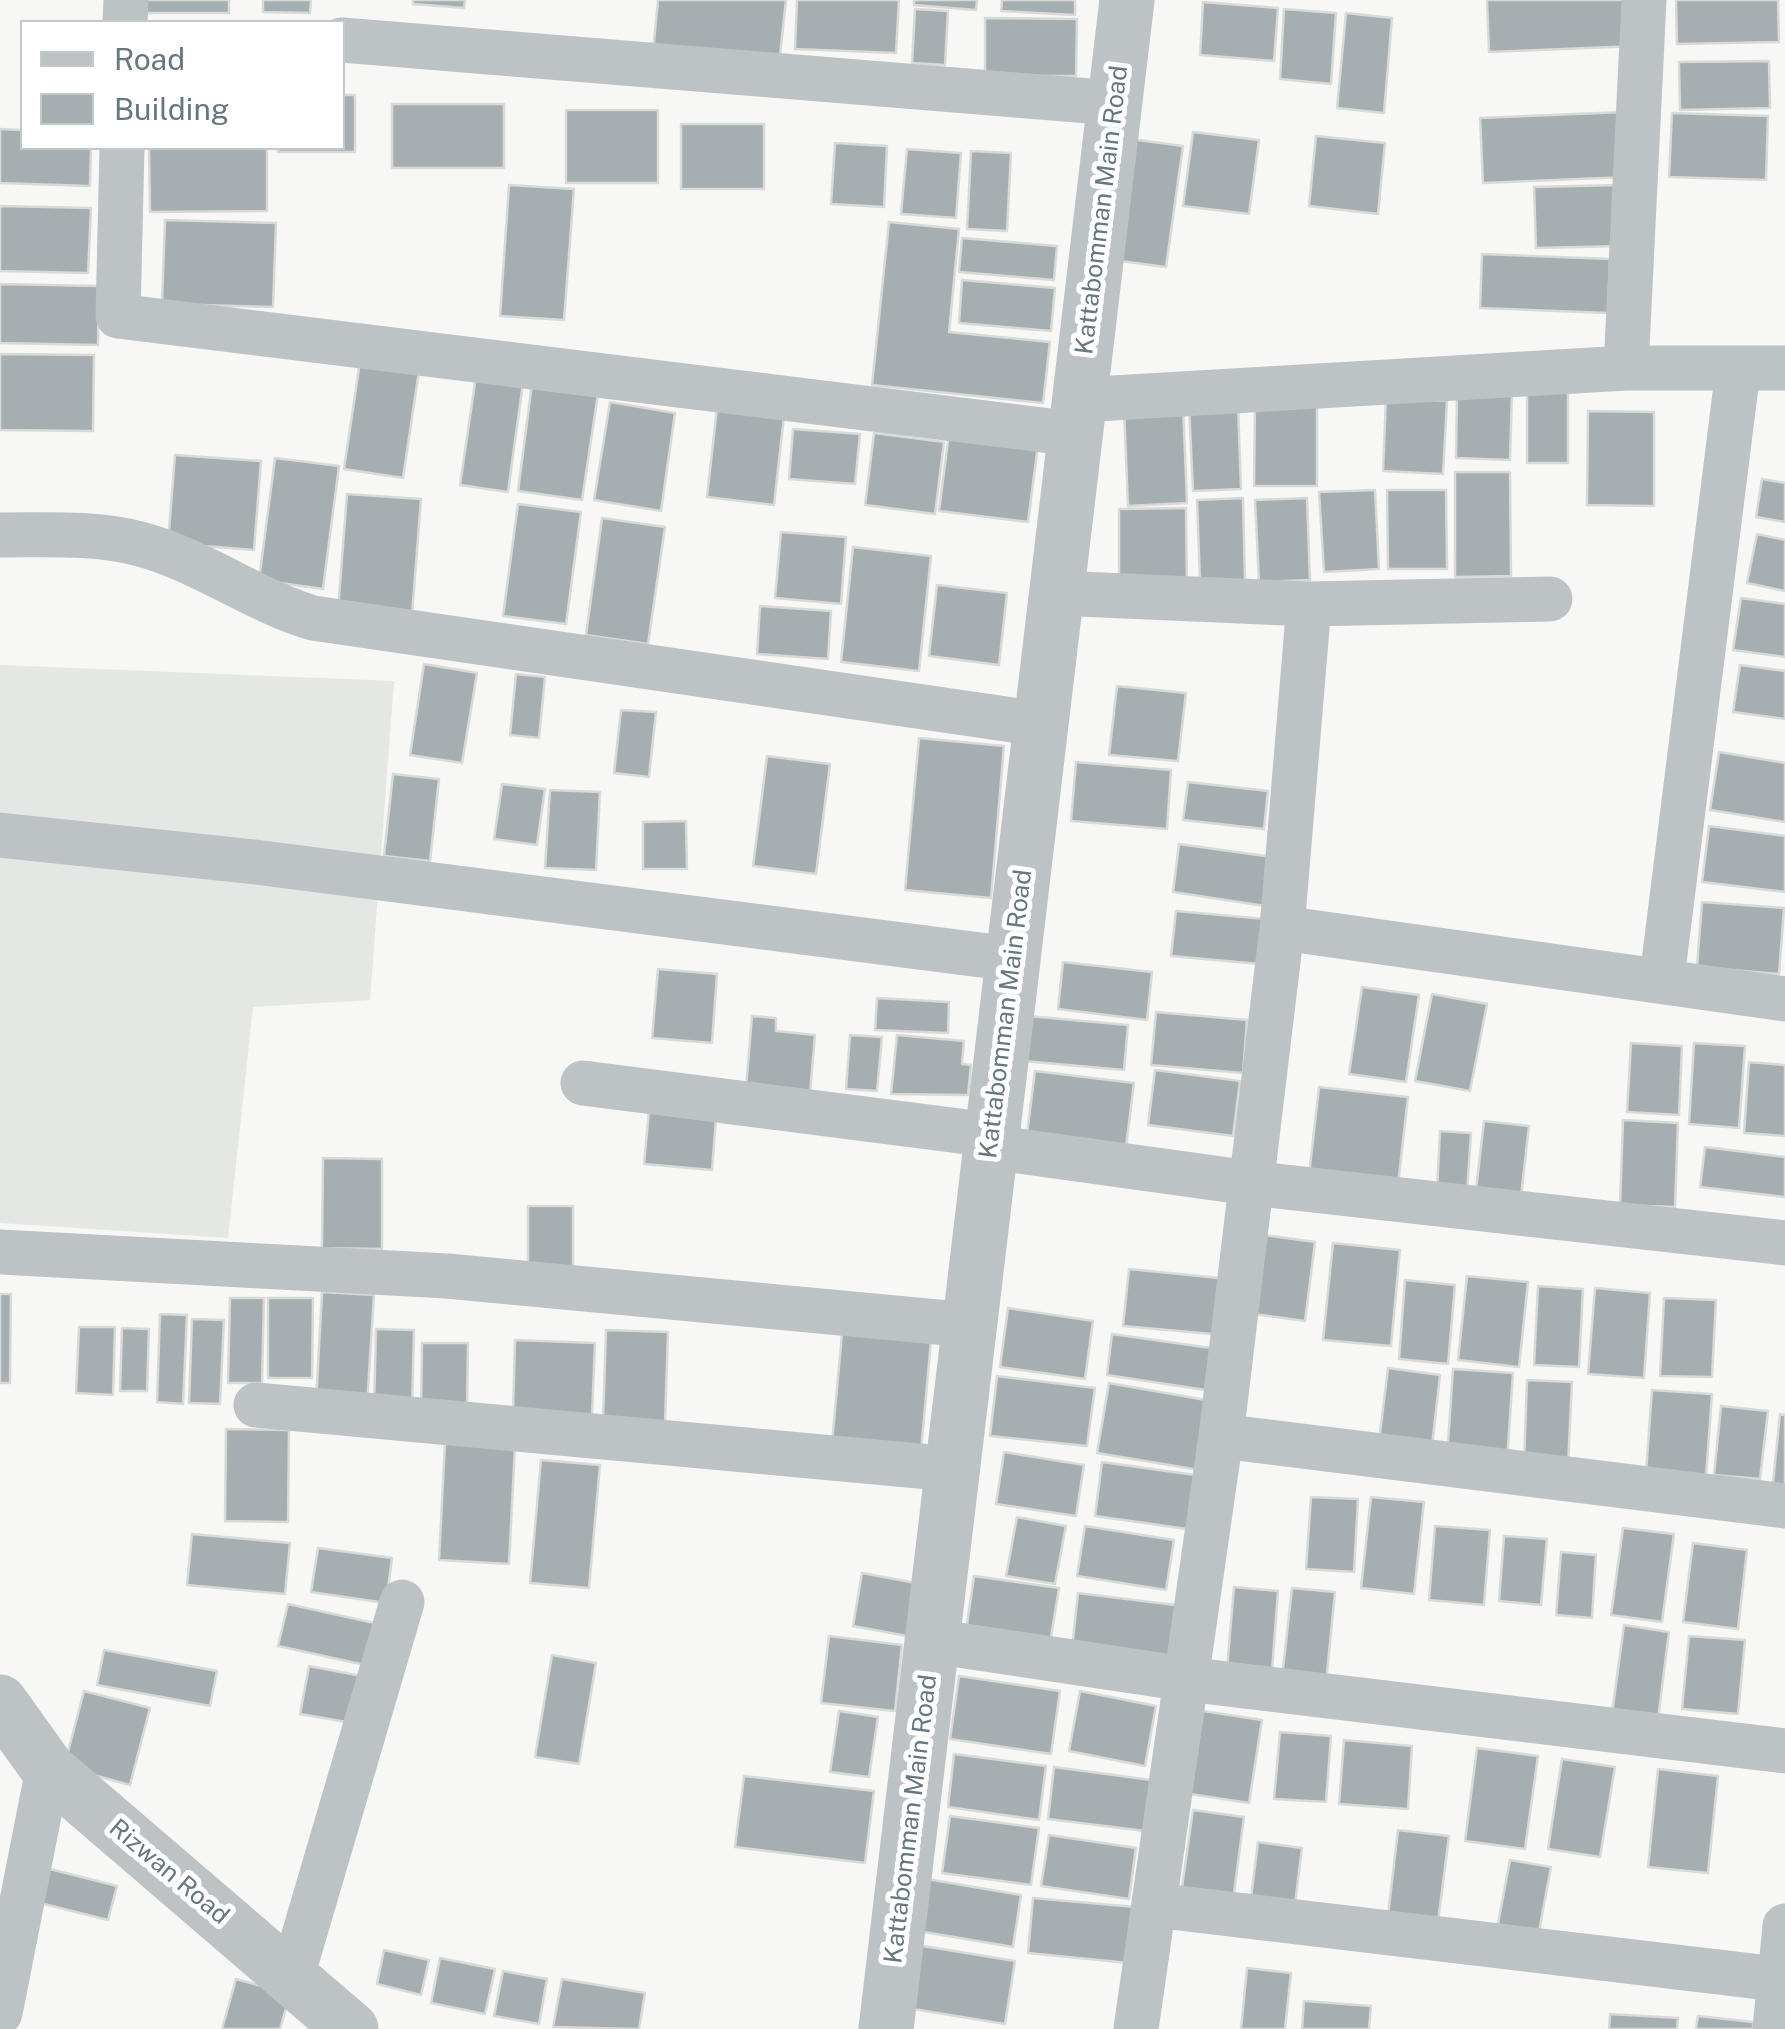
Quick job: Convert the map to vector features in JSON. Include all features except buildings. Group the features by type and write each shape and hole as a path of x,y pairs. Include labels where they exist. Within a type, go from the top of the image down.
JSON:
{"street":[{"name":"Kattabomman Main Road","path":"886,2029 1128,0"},
{"path":"1626,368 1644,0"},
{"path":"345,40 1114,103"},
{"path":"122,150 118,316 1077,417 1626,368 1785,368"},
{"path":"1662,978 1738,370"},
{"path":"0,535 96,536 142,545 280,609 312,618 1040,724"},
{"path":"1056,593 1309,604 1550,599"},
{"path":"1136,2029 1221,1436 1282,928 1309,604"},
{"path":"0,835 255,862 1012,959"},
{"path":"1282,928 1662,978 1785,999"},
{"path":"583,1084 991,1141 1250,1183 1785,1243"},
{"path":"0,1252 447,1276 969,1325"},
{"path":"256,1405 952,1469"},
{"path":"1221,1436 1785,1506"},
{"path":"292,1976 402,1602"},
{"path":"932,1641 1186,1680 1785,1751"},
{"name":"Rizwan Road","path":"0,1702 48,1769 351,2029"},
{"path":"0,2014 48,1769"},
{"path":"1154,1905 1782,1980"},
{"path":"1775,2029 1785,1926"}],"shaded area":[{"path":"0,665 394,681 370,1000 253,1007 228,1238 0,1223"}]}
